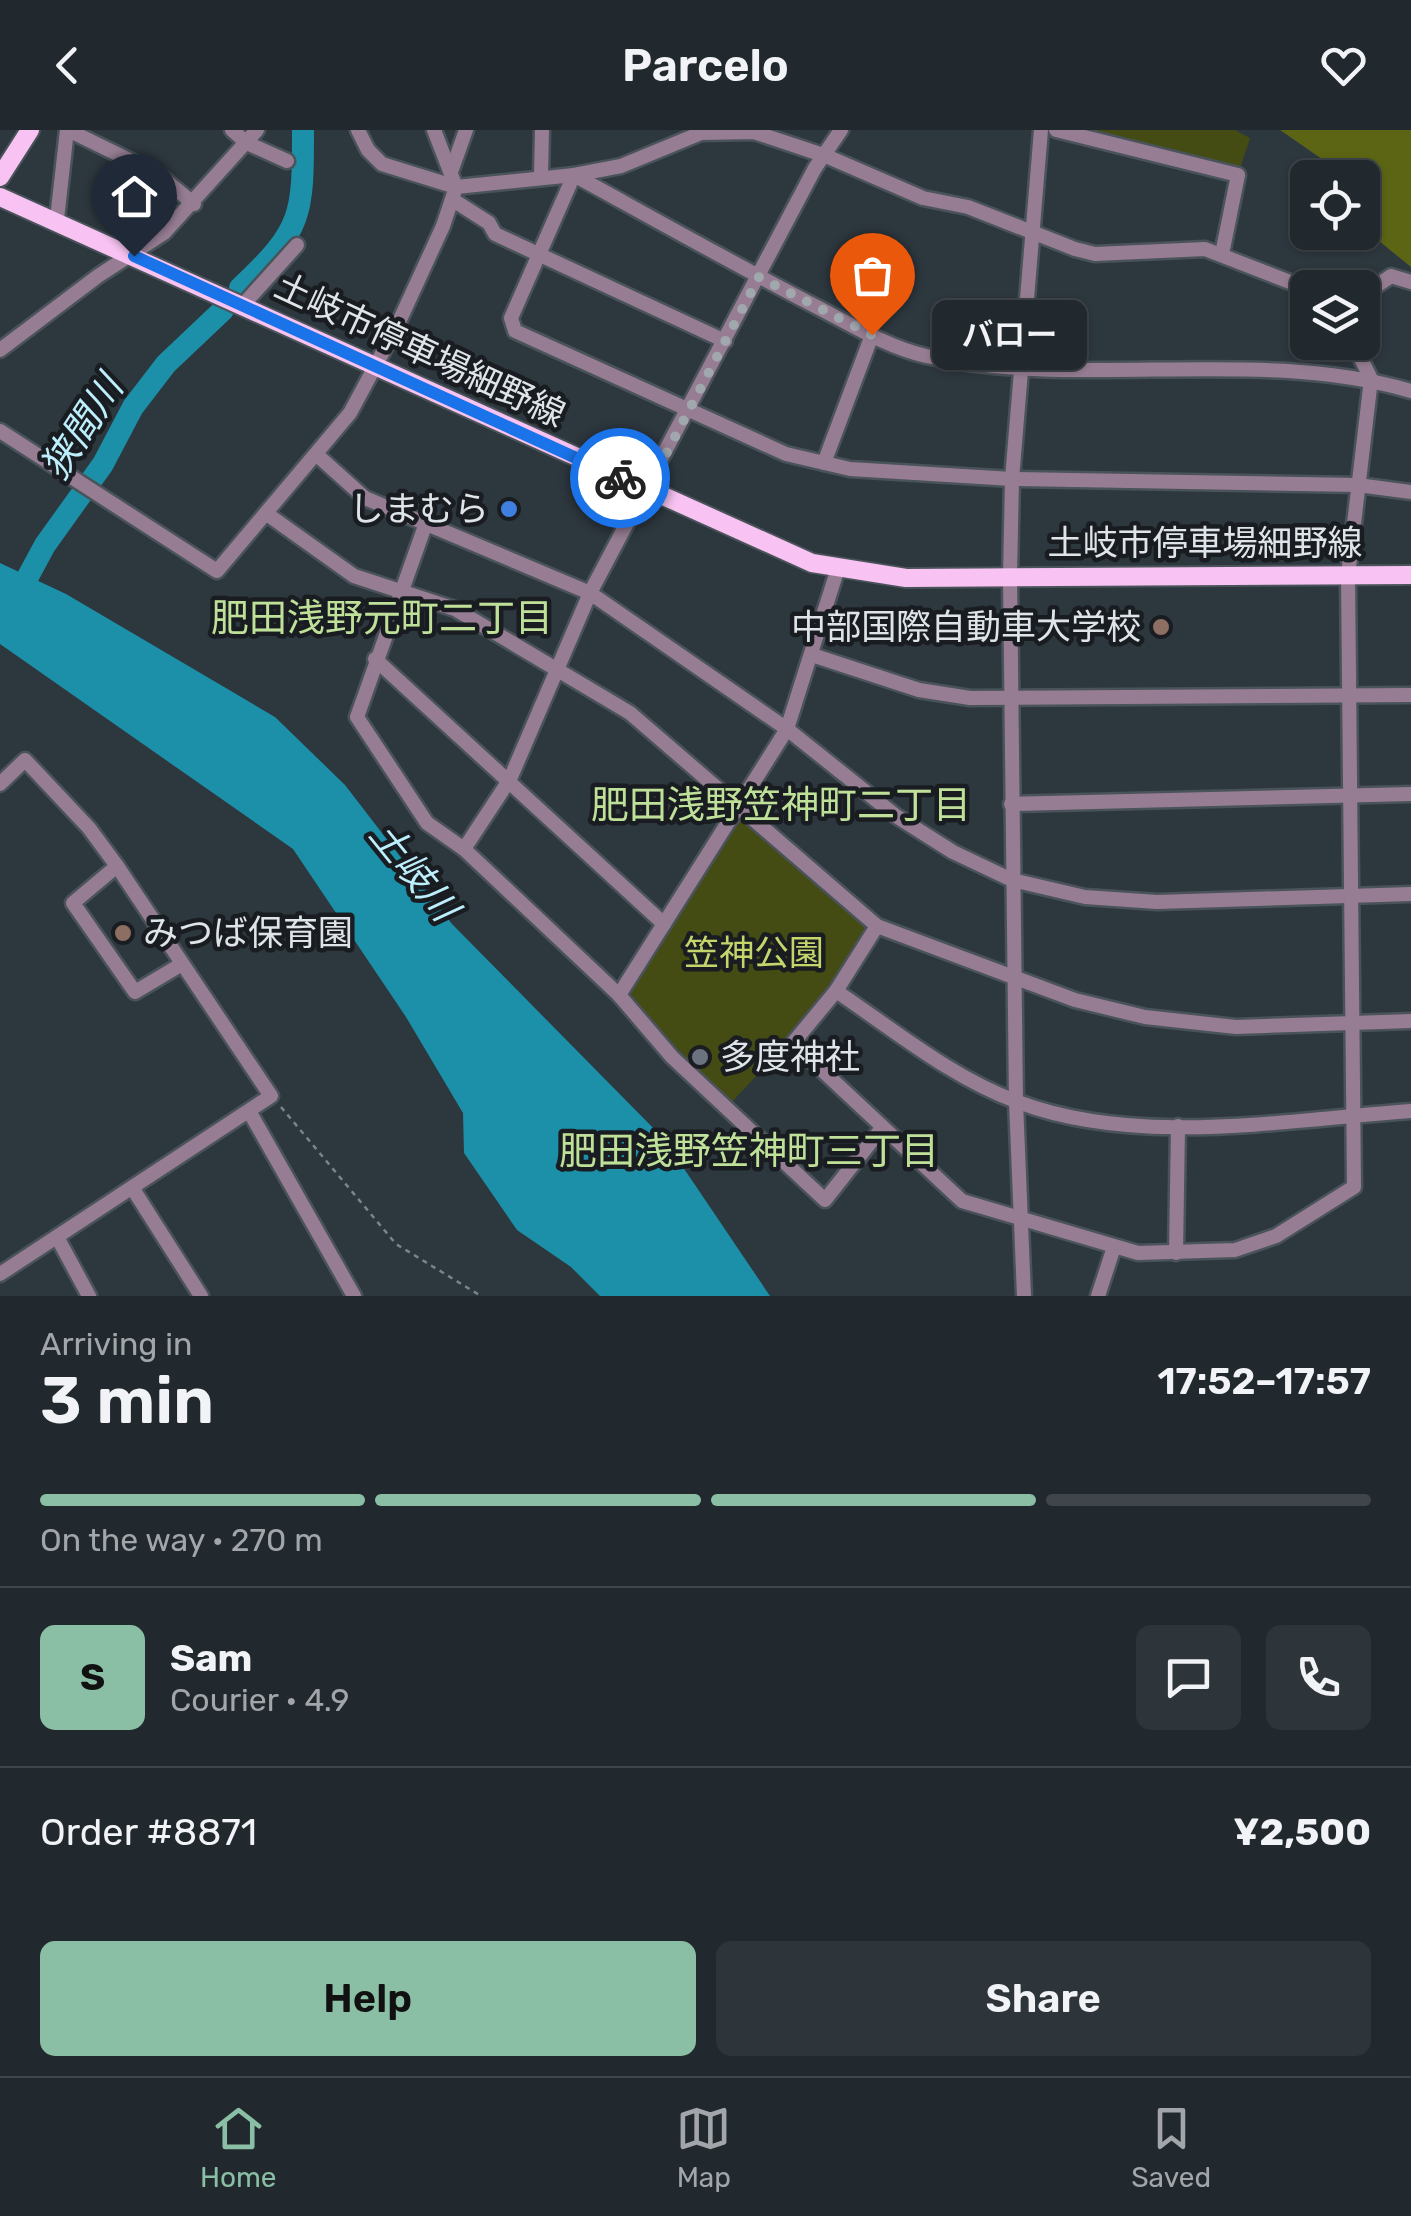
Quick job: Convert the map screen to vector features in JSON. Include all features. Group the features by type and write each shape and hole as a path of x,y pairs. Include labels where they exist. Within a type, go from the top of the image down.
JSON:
{"main road":[{"path":"0,177 28,131"},
{"name":"土岐市停車場細野線","path":"0,197 58,219 788,556 906,578 1411,575"}],"street":[{"path":"58,219 68,130 158,174 194,204"},
{"path":"232,130 246,143 287,162"},
{"path":"0,350 98,276 134,256 194,204 257,130"},
{"path":"358,130 368,150 382,164 453,186 574,175 621,166 701,131 754,132 826,156 923,198 968,207 1031,234 1096,254 1204,249 1290,282"},
{"path":"434,130 453,186 489,223 494,234 725,342"},
{"path":"0,431 217,571 318,455 350,413 377,366 453,186 466,130"},
{"path":"541,176 542,130"},
{"path":"464,850 510,779 590,593 814,168 826,156 840,130"},
{"path":"1024,1296 1018,1218 1010,576 1012,479 1041,130"},
{"path":"1056,130 1238,174 1222,254"},
{"path":"574,175 511,318 515,330 786,454 824,463 1012,479 1358,485 1411,492"},
{"path":"574,175 759,277 872,335 925,356 1020,369 1270,373 1371,380 1411,391"},
{"path":"243,306 296,245"},
{"path":"1380,284 1391,276 1411,282"},
{"path":"824,463 872,335"},
{"path":"878,926 836,991 794,1044 962,1200 1138,1254 1176,1254 1235,1250 1276,1236 1354,1188 1348,575 1371,380 1362,360"},
{"path":"318,455 365,498 590,593 787,729 896,816 953,852 1012,880 1085,897 1158,902 1411,894"},
{"path":"267,514 354,576 455,609 630,713 878,926 1075,1000 1145,1017 1236,1027 1352,1020 1411,1021"},
{"path":"426,523 399,589 357,717 427,823 464,850 619,995 672,1057 826,1200 882,1128"},
{"path":"619,995 787,729 838,568"},
{"path":"812,655 944,695 1012,699 1411,695"},
{"path":"375,659 664,924"},
{"path":"0,784 25,760 90,828 271,1096 0,1274"},
{"path":"1011,804 1411,794"},
{"path":"117,866 73,903 135,992 182,964"},
{"path":"836,991 945,1064 1016,1102 1083,1121 1178,1126 1411,1111"},
{"path":"249,1111 354,1296"},
{"path":"1176,1254 1178,1126"},
{"path":"133,1189 201,1296"},
{"path":"56,1237 90,1296"},
{"path":"1098,1296 1114,1247"}],"path":[{"path":"271,1096 396,1244 440,1267 481,1296"}],"green space":[{"path":"1079,130 1235,130 1250,138 1240,169"},
{"path":"1280,130 1411,130 1411,267 1380,242 1380,160 1323,160"},
{"name":"笠神公園","path":"738,817 873,934 821,1007 730,1104 675,1052 628,990"}],"water":[{"path":"0,563 66,594 275,717 345,785 452,924 664,1139 770,1296 600,1296 571,1267 517,1230 464,1153 463,1113 406,1017 293,849 0,644"}],"waterway":[{"name":"狭間川","path":"240,288 276,250 295,219 302,182 303,130"},
{"name":"狭間川","path":"18,595 45,545 103,464 133,407 166,364 223,310"}],"way so far":[{"path":"620,478 647,490 759,277 872,335"}],"place":[{"name":"バロー","path":"872,335"},
{"name":"しまむら","path":"509,509"},
{"name":"中部国際自動車大学校","path":"1161,627"},
{"name":"みつば保育園","path":"123,933"},
{"name":"多度神社","path":"700,1057"}],"district":[{"name":"肥田浅野元町二丁目","path":"382,618"},
{"name":"肥田浅野笠神町二丁目","path":"781,805"},
{"name":"肥田浅野笠神町三丁目","path":"749,1151"}],"route":[{"path":"134,256 620,478"}],"water label":[{"name":"土岐川","path":"414,871"}]}
